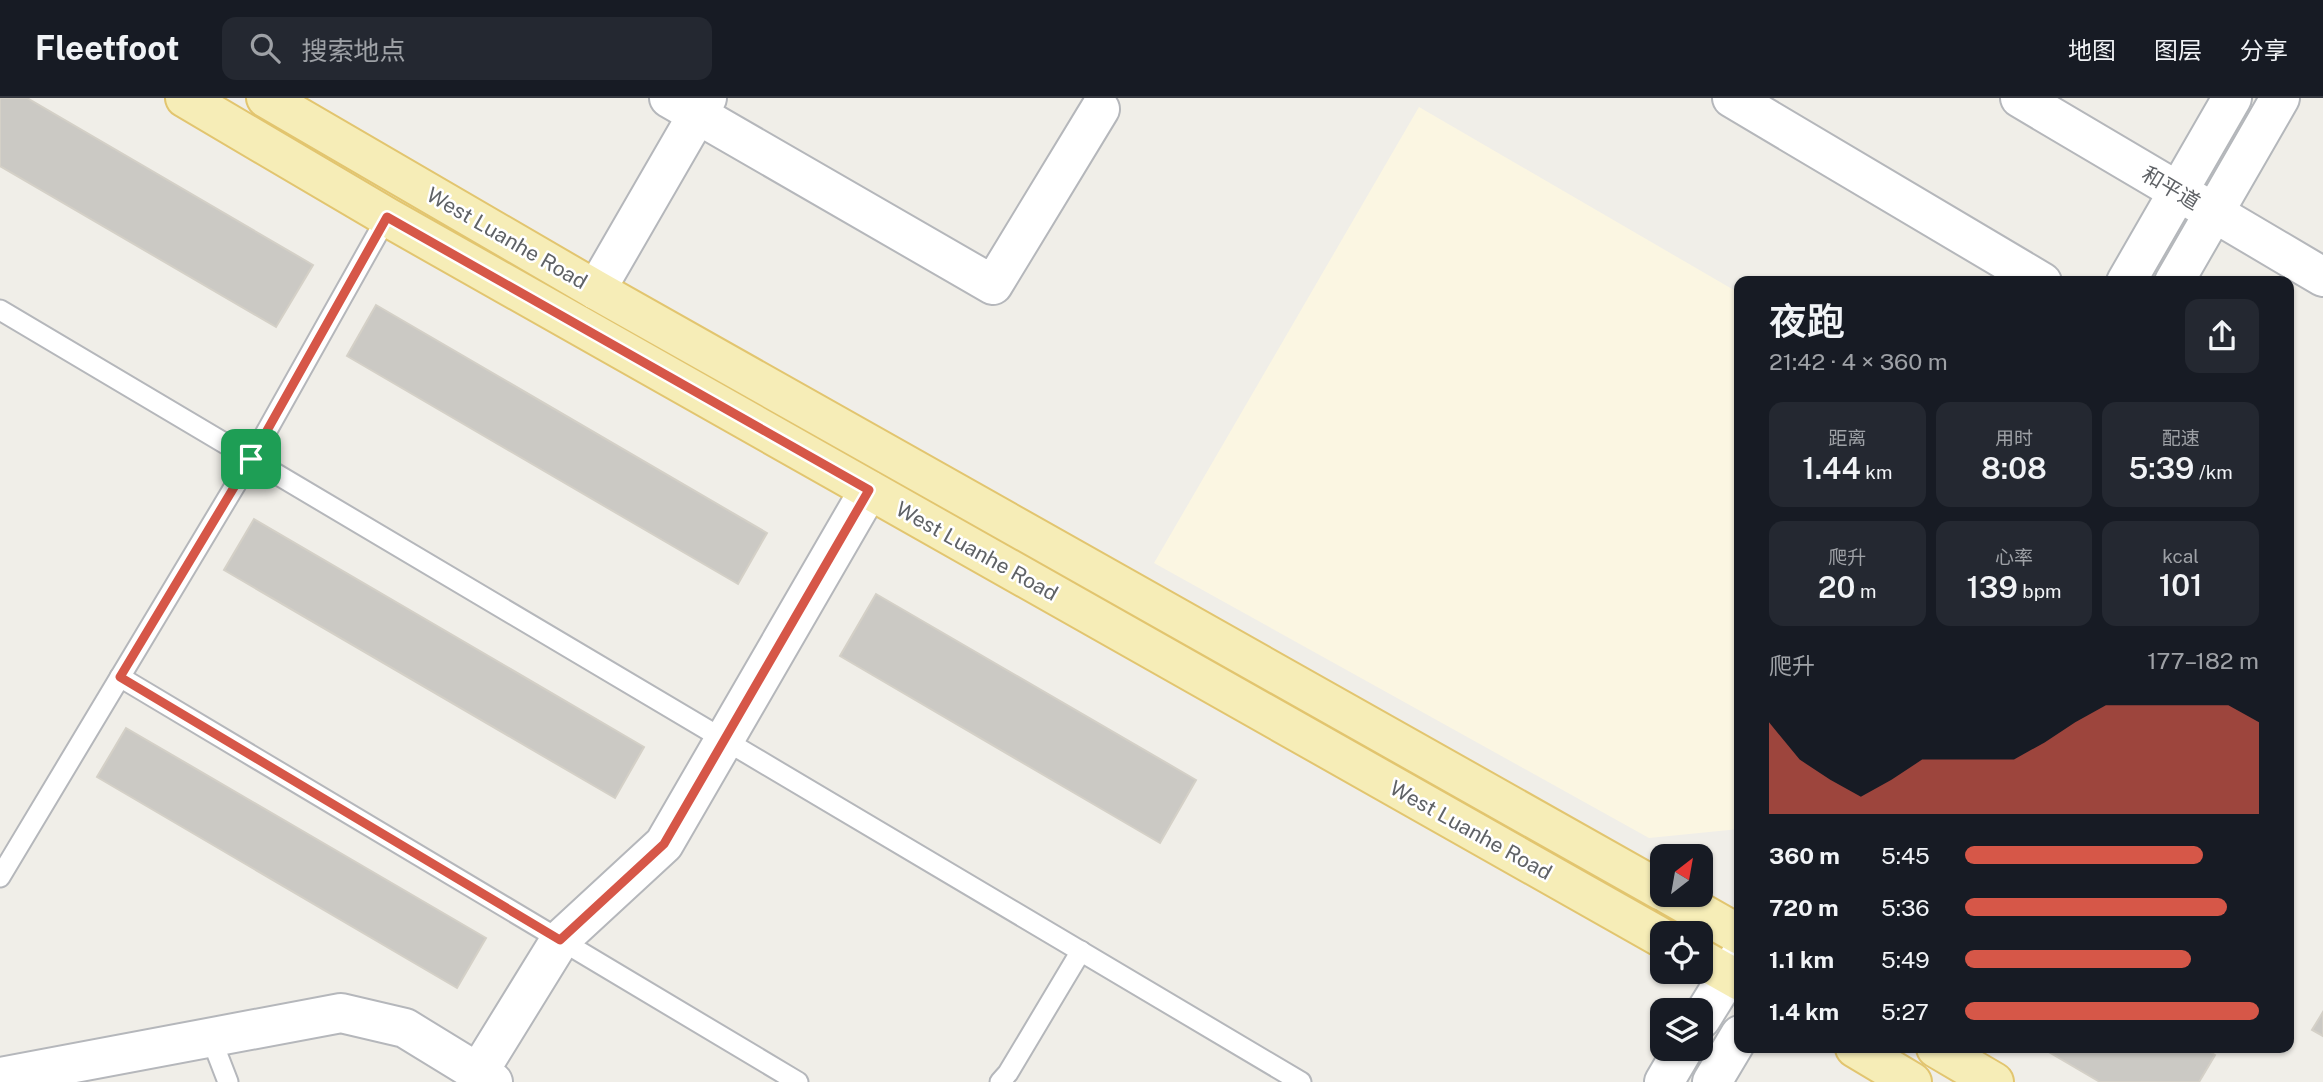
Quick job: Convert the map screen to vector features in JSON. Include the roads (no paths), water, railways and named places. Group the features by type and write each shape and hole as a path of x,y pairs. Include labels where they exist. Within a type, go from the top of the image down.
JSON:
{"main road":[{"name":"West Luanhe Road","path":"185,98 387,217 1650,931"},
{"name":"West Luanhe Road","path":"272,99 596,290 1650,884"},
{"path":"1691,907 1734,932"},
{"path":"1863,1053 1912,1082"},
{"path":"1945,1053 1994,1082"}],"street":[{"path":"1732,98 1773,108 2033,276"},
{"name":"和平道","path":"2020,98 2323,277"},
{"path":"2129,276 2232,98"},
{"path":"2177,276 2280,98"},
{"path":"596,290 691,104 993,285 1097,102"},
{"path":"0,1077 341,1013 405,1028 486,1077 560,940 664,844 869,490"},
{"path":"1712,998 1727,968"},
{"path":"1712,1082 1734,1045"},
{"path":"1664,1082 1676,1061"}],"lane":[{"path":"0,877 251,459 387,217"},
{"path":"0,310 1301,1082"},
{"path":"120,677 798,1082"},
{"path":"1000,1082 1081,951"},
{"path":"211,1038 228,1082"}]}
